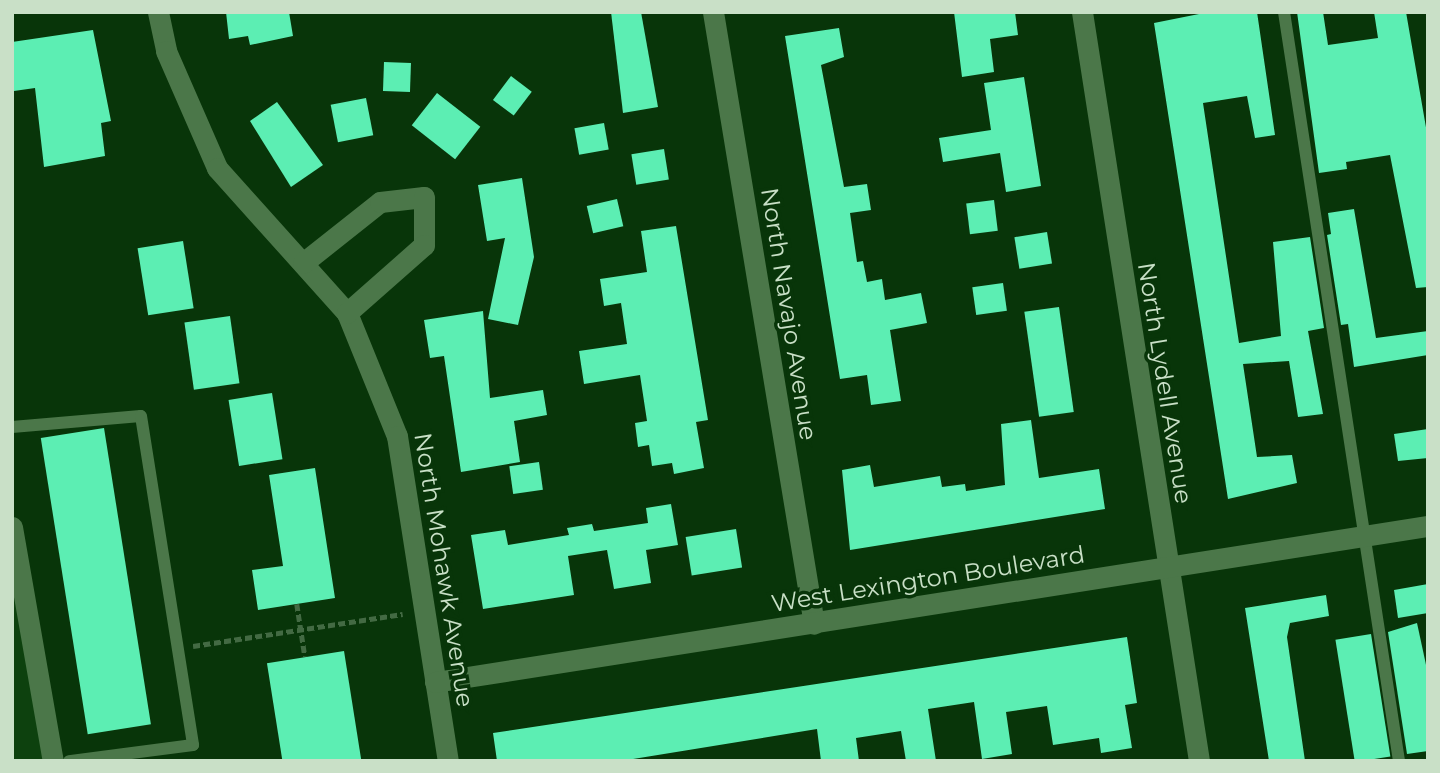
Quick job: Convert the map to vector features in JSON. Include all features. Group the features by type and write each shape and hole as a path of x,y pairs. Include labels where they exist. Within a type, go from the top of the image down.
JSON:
{"street":[{"name":"North Mohawk Avenue","path":"158,12 166,51 217,168 347,313 397,436 448,761"},
{"name":"North Navajo Avenue","path":"713,12 814,624"},
{"name":"North Lydell Avenue","path":"1082,12 1166,567 1199,761"},
{"path":"303,263 380,202 424,197 424,245 347,313"},
{"name":"West Lexington Boulevard","path":"435,682 1428,526"},
{"path":"12,527 15,557 53,761"}],"lane":[{"path":"1284,12 1367,535 1399,761"},
{"path":"12,427 141,416 193,745 68,761"}],"path":[{"path":"297,604 306,656"},
{"path":"178,649 424,610"}],"shaded area":[{"path":"12,526 53,761 12,761"}],"building":[{"path":"226,12 289,12 293,36 250,45 248,36 229,39"},
{"path":"611,12 641,12 658,107 623,113"},
{"path":"954,12 1015,12 1018,35 990,39 994,72 962,77"},
{"path":"1209,12 1257,12 1275,135 1255,138 1247,96 1203,103 1239,343 1281,336 1273,242 1310,237 1324,328 1308,331 1323,414 1298,417 1289,361 1243,364 1257,457 1292,455 1297,483 1228,499 1154,23"},
{"path":"1297,12 1323,12 1328,45 1378,38 1374,12 1406,12 1428,139 1428,287 1416,288 1390,155 1346,162 1347,169 1319,173"},
{"path":"839,28 844,57 821,65 844,187 867,184 871,210 850,213 857,262 863,261 867,282 882,279 885,300 921,293 927,323 890,330 901,401 871,405 867,375 840,379 785,36"},
{"path":"93,30 111,121 101,123 105,156 44,167 35,88 14,91 12,42"},
{"path":"384,62 411,63 410,92 383,91"},
{"path":"511,76 532,92 514,116 493,100"},
{"path":"1024,77 1041,186 1006,192 1000,153 943,162 939,138 991,130 984,83"},
{"path":"437,93 480,127 455,159 412,125"},
{"path":"366,98 373,135 338,142 331,105"},
{"path":"277,102 323,165 291,187 250,121"},
{"path":"604,123 609,150 579,155 574,128"},
{"path":"664,149 669,180 636,185 631,154"},
{"path":"522,178 534,257 518,325 488,319 505,238 487,241 478,185"},
{"path":"617,199 623,226 593,233 587,206"},
{"path":"994,200 998,231 970,234 966,203"},
{"path":"1354,209 1376,338 1428,331 1428,355 1354,367 1348,324 1341,325 1327,235 1331,234 1328,213"},
{"path":"676,226 708,420 696,422 704,468 674,474 672,463 652,466 649,445 638,447 635,423 647,421 640,375 584,384 579,351 627,344 621,303 604,306 600,279 647,272 641,231"},
{"path":"1047,232 1052,264 1019,269 1014,237"},
{"path":"183,241 194,308 148,315 138,248"},
{"path":"1003,283 1007,311 976,315 972,287"},
{"path":"1059,307 1074,412 1039,417 1024,312"},
{"path":"483,311 490,398 543,390 547,415 514,421 520,462 461,472 444,356 430,358 424,320"},
{"path":"230,316 239,383 194,390 184,322"},
{"path":"272,393 282,459 239,466 229,400"},
{"path":"1031,420 1039,478 1099,469 1105,509 850,550 842,470 870,465 874,487 940,476 942,487 965,484 966,491 1005,485 1001,424"},
{"path":"104,428 151,724 88,734 41,438"},
{"path":"1428,429 1428,458 1398,461 1394,434"},
{"path":"539,462 543,490 513,494 509,466"},
{"path":"315,468 335,598 258,610 252,570 283,566 269,475"},
{"path":"671,504 678,545 646,550 651,583 614,589 607,550 568,556 574,595 483,609 471,535 505,530 508,545 569,535 567,528 592,524 594,531 648,523 646,508"},
{"path":"736,529 742,568 692,575 686,537"},
{"path":"1428,584 1428,613 1398,618 1394,590"},
{"path":"1326,595 1329,616 1290,623 1287,637 1305,761 1269,761 1245,608"},
{"path":"1417,623 1428,674 1428,751 1407,754 1388,632"},
{"path":"1371,634 1390,756 1355,761 1335,640"},
{"path":"1127,637 1137,703 1125,705 1132,748 1101,753 1099,738 1053,745 1047,706 1006,712 1012,754 982,759 974,702 928,709 936,761 906,761 901,731 856,738 859,761 821,761 817,729 627,760 497,761 493,733"},
{"path":"344,651 361,761 282,761 267,663"}]}
